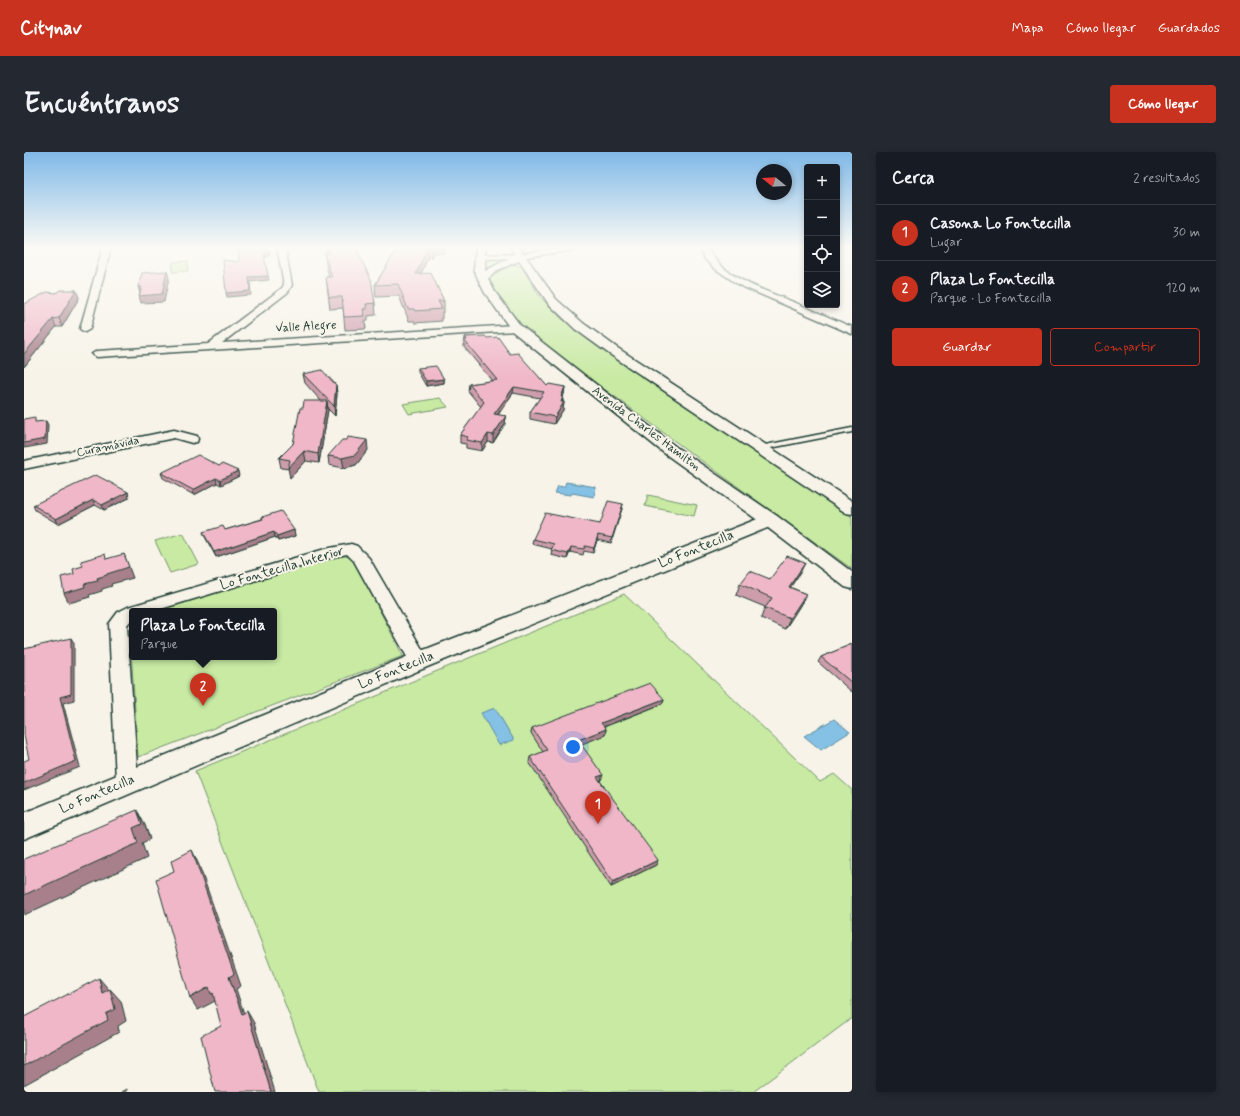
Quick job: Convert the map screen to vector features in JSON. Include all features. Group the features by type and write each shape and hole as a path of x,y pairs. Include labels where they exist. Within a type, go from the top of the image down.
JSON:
{"main road":[{"name":"Avenida Charles Hamilton","path":"489,291 516,328 670,450 770,520 852,582"},
{"path":"544,291 552,301 584,330 612,350 852,509"},
{"name":"Lo Fontecilla","path":"24,826 127,781 418,660 770,520"}],"street":[{"path":"85,329 95,291"},
{"path":"212,346 284,291"},
{"path":"761,291 852,331"},
{"name":"Valle Alegre","path":"97,354 516,328"},
{"name":"Curamávida","path":"24,465 174,434 192,439"},
{"name":"Lo Fontecilla Interior","path":"143,608 331,552 351,549 361,558 418,660"},
{"name":"Lo Fontecilla Interior","path":"127,781 118,624 124,616 129,613"}],"lane":[{"path":"760,448 852,430"}],"green space":[{"path":"495,291 536,291 540,297 562,319 607,352 852,517 852,569 617,398 538,344 523,328"},
{"path":"440,398 448,407 409,414 403,404"},
{"path":"648,495 697,505 694,516 645,506"},
{"path":"183,533 199,564 170,573 155,541"},
{"path":"340,556 346,556 354,560 403,656 138,757 132,660 277,660 277,608 167,608"},
{"path":"624,594 820,782 834,774 852,790 852,1018 753,1092 319,1092 195,771"}],"water":[{"path":"566,482 596,487 594,497 572,493 571,495 555,493 558,486 564,487"},
{"path":"495,708 514,740 499,745 481,713"},
{"path":"834,719 850,732 821,750 804,736"}],"building":[{"path":"59,291 75,291 59,318 53,319 24,354 24,304 47,292 56,293"},
{"path":"141,291 163,291 162,294 139,296"},
{"path":"226,291 250,291 250,291 226,293"},
{"path":"328,291 373,291 375,303 366,304 367,309 363,309 365,316 344,317 342,297 329,297"},
{"path":"401,291 439,291 444,301 438,301 442,309 415,311 414,309 408,309"},
{"path":"485,336 487,338 498,337 510,354 518,353 547,386 549,384 565,387 561,397 563,397 561,402 564,402 555,417 530,412 544,392 514,387 494,414 506,416 493,435 488,434 482,443 466,440 468,437 460,435 484,402 469,384 497,380 464,340 467,340 465,337"},
{"path":"436,366 444,379 426,381 418,368"},
{"path":"322,370 336,385 334,406 303,374"},
{"path":"304,401 327,401 318,454 304,451 288,468 290,460 279,458 293,444 300,408 303,408"},
{"path":"35,417 35,422 46,421 45,439 24,443 24,419"},
{"path":"348,437 367,440 355,455 342,458 328,456 342,440 346,440"},
{"path":"198,455 219,466 222,464 238,471 220,480 216,478 193,490 161,473"},
{"path":"96,475 128,492 102,505 93,500 56,519 33,505"},
{"path":"608,501 623,504 612,538 598,535 594,548 585,546 584,549 571,547 568,554 551,550 554,544 533,539 545,513 600,524"},
{"path":"281,511 294,530 277,536 274,532 214,552 203,532 223,526 225,530 263,519 262,517"},
{"path":"105,554 106,559 124,554 129,567 97,578 98,581 84,584 85,587 64,593 61,577 74,574 73,569 83,566 81,561"},
{"path":"787,556 805,563 789,587 806,594 790,618 765,608 772,598 740,584 750,571 770,579"},
{"path":"71,638 71,694 60,697 76,761 24,783 24,761 29,759 24,735 24,649"},
{"path":"852,644 852,683 821,657"},
{"path":"650,683 664,699 601,723 606,729 578,740 603,775 597,777 658,860 613,882 530,757 547,750 532,728"},
{"path":"137,810 142,824 133,828 138,843 24,895 24,859"},
{"path":"192,850 234,974 229,977 242,1014 247,1011 271,1092 215,1092 201,1036 221,1026 213,993 211,994 209,987 190,998 156,879 174,871 171,861"},
{"path":"99,978 102,993 110,989 115,1009 106,1014 108,1020 24,1066 24,1017"}],"place":[{"name":"Plaza Lo Fontecilla","path":"203,706"},
{"name":"Casona Lo Fontecilla","path":"598,824"}]}
